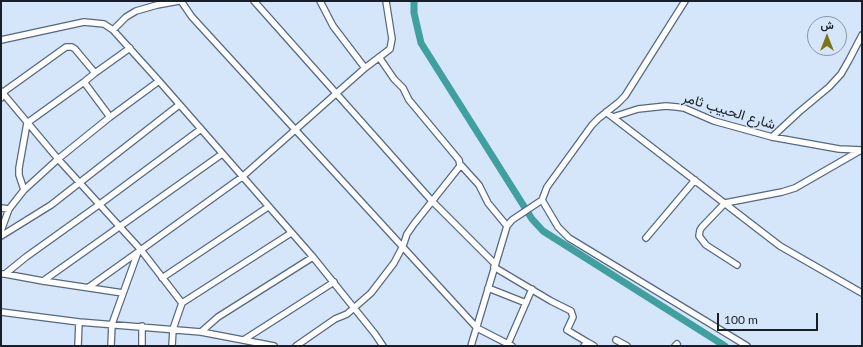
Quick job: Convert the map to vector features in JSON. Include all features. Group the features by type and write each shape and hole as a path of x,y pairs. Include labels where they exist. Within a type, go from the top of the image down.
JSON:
{"street":[{"path":"113,30 126,17 136,11 180,1 192,17 477,328 510,345 532,289"},
{"path":"254,1 432,201 495,266 571,311 573,317 567,330 586,344 594,346"},
{"path":"88,287 242,178 336,93 390,49 392,44 386,1"},
{"path":"471,346 507,226 518,216 541,201 551,181 592,125 625,96 685,1"},
{"path":"323,2 333,26 365,68"},
{"path":"1,40 84,22 104,24 113,30 313,257 383,346"},
{"path":"772,137 799,112 830,87 850,60 862,35"},
{"path":"95,73 76,49 68,47 1,94 58,159 121,227 182,303"},
{"path":"24,190 19,175 19,168 27,123 130,48"},
{"path":"379,57 394,79 403,88 409,100 459,160 460,164 478,185 488,204 507,226"},
{"path":"84,82 110,117"},
{"path":"1,231 9,209 24,190 58,159 110,117 159,82"},
{"path":"1,236 43,211 180,105"},
{"name":"شارع الحبيب ثامر","path":"613,117 638,109 666,106 677,107 684,108 714,121 772,137 839,149 862,150"},
{"path":"606,112 780,246 862,293"},
{"path":"3,274 200,129"},
{"path":"737,265 706,245 699,236 702,227 725,203 795,188 862,150"},
{"path":"43,281 222,154"},
{"path":"296,346 354,309 371,293 394,263 409,231 458,170 460,164"},
{"path":"646,238 695,180"},
{"path":"541,201 558,227 569,238 747,346"},
{"path":"162,278 268,207"},
{"path":"1,208 9,209"},
{"path":"172,346 173,329 182,303 291,233"},
{"path":"111,346 112,324 140,251"},
{"path":"201,332 218,317 313,257"},
{"path":"3,274 123,293"},
{"path":"245,340 334,282"},
{"path":"488,288 526,303"},
{"path":"1,312 79,322 201,332 274,346"},
{"path":"78,346 79,322"},
{"path":"142,326 142,346"},
{"path":"616,340 627,346"}],"waterway":[{"path":"414,1 414,13 421,43 532,219 543,231 725,346"}]}
